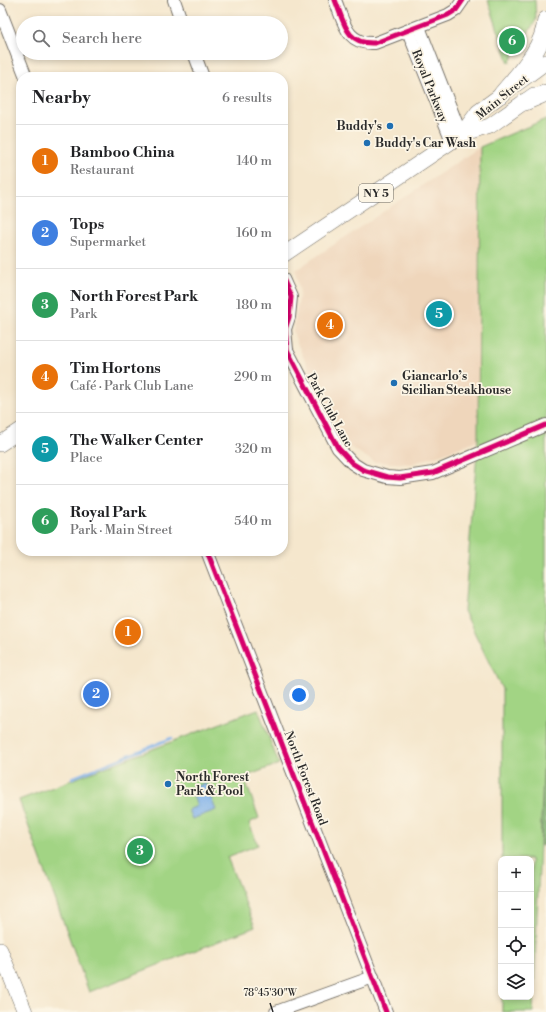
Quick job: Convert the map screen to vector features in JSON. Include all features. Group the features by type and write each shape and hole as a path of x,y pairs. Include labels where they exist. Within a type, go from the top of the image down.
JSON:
{"highway":[{"path":"502,94 538,49 545,30 546,20"},
{"path":"525,102 546,93"}],"main road":[{"name":"Main Street","path":"457,138 478,112 546,62"},
{"name":"Main Street","path":"288,252 457,138 490,126 546,86"},
{"path":"0,444 16,433"},
{"path":"0,950 25,1012"}],"street":[{"path":"174,0 180,16"},
{"path":"335,0 348,31 355,40 375,43 448,15 456,10 463,0"},
{"path":"0,10 16,51"},
{"name":"Royal Parkway","path":"413,29 457,138"},
{"path":"19,60 24,72"},
{"path":"197,60 201,72"},
{"name":"Park Club Lane","path":"288,291 291,297 288,320"},
{"name":"Park Club Lane","path":"288,352 338,448 352,464 362,470 387,477 417,476 433,473 546,425"},
{"name":"North Forest Road","path":"209,556 386,1012"},
{"path":"276,1012 373,977"}],"shaded area":[{"path":"480,147 478,441 412,464 374,462 350,447 326,406 296,341 293,331 300,293 296,270"}],"green space":[{"path":"488,0 535,0 536,20 509,63"},
{"path":"546,119 546,698 534,988 534,856 502,856 502,689 464,611 478,441 480,147"},
{"path":"546,698 546,844 541,846"},
{"path":"258,709 279,764 244,777 259,818 249,823 258,845 227,857 255,927 89,992 19,800"},
{"path":"502,1000 533,1000 533,1012 502,1012"}],"water":[{"path":"205,783 216,810 192,819 188,810 197,806 191,789"}],"waterway":[{"path":"72,778 172,738"}],"cycle path":[{"path":"335,0 344,24 352,36 365,43 375,43 448,15 456,10 463,0"},
{"path":"288,290 291,297 288,320"},
{"path":"288,352 338,448 352,463 363,470 387,477 400,478 433,473 546,425"},
{"path":"209,556 386,1012"}],"place":[{"name":"Royal Park","path":"512,41"},
{"name":"Buddy's","path":"390,126"},
{"name":"Buddy's Car Wash","path":"367,143"},
{"name":"The Walker Center","path":"439,314"},
{"name":"Tim Hortons","path":"330,325"},
{"name":"Giancarlo’s Sicilian Steakhouse","path":"394,383"},
{"name":"Bamboo China","path":"128,632"},
{"name":"Tops","path":"96,694"},
{"name":"North Forest Park & Pool","path":"168,784"},
{"name":"North Forest Park","path":"140,851"}]}
